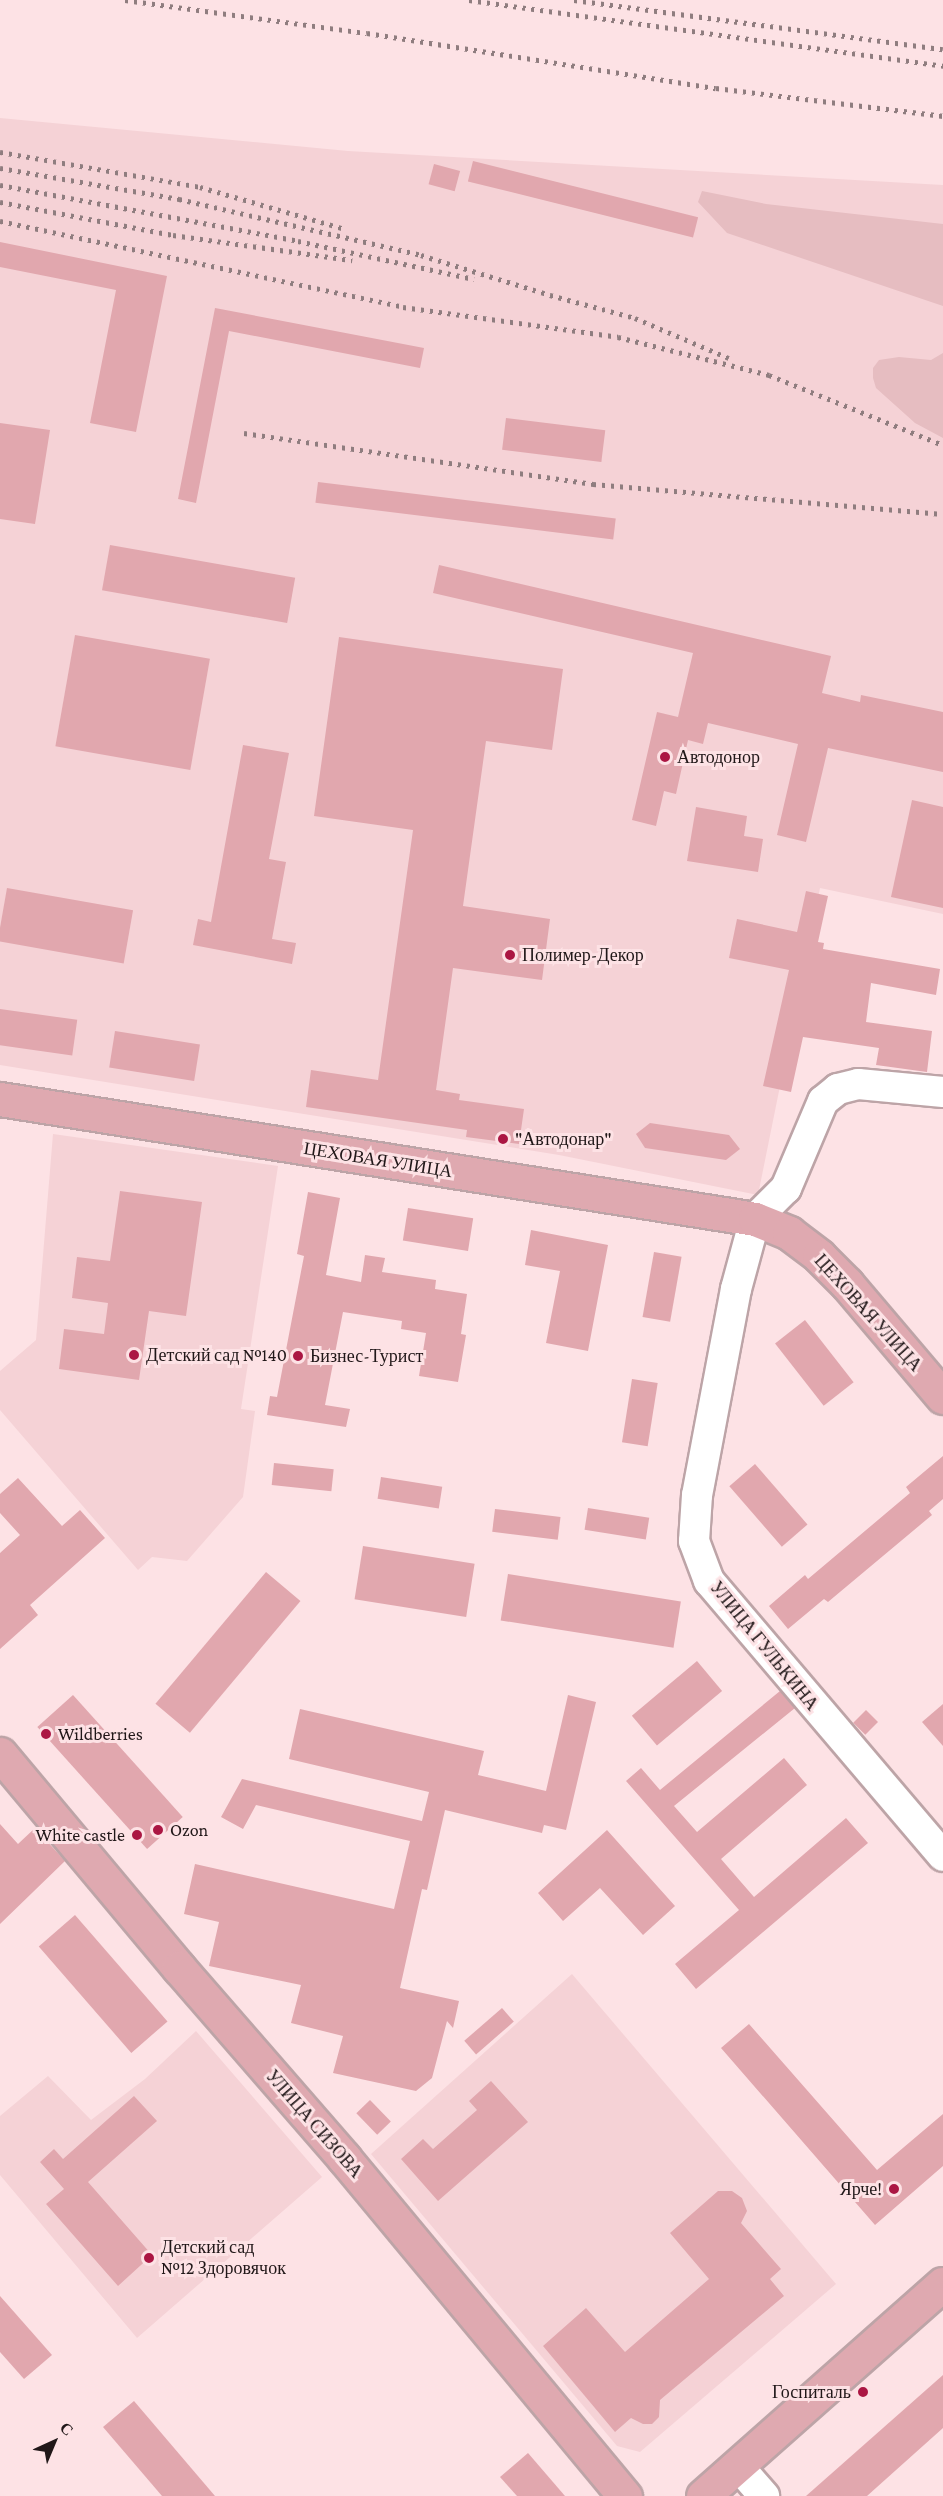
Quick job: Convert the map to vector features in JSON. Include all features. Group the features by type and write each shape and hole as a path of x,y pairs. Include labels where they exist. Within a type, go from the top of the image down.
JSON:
{"main road":[{"name":"ЦЕХОВАЯ УЛИЦА","path":"0,1099 755,1219 789,1233 819,1256 847,1284 943,1397"},
{"name":"УЛИЦА СИЗОВА","path":"0,1754 179,1968 364,2182 625,2496"},
{"path":"703,2496 943,2284"},
{"path":"902,2321 943,2310"}],"street":[{"path":"755,1219 786,1188 824,1101 838,1089 858,1084 943,1092"},
{"name":"УЛИЦА ГУЛЬКИНА","path":"755,1219 736,1289 697,1495 694,1541 697,1552 709,1581 814,1708 943,1857"},
{"path":"738,2466 764,2496"}],"shaded area":[{"path":"0,118 348,151 943,185 943,914 820,888 758,1195 559,1155 0,1065"},
{"path":"702,191 766,204 943,224 943,306 727,233 698,202"},
{"path":"943,353 943,438 915,423 876,388 873,368 879,360 899,357 931,360"},
{"name":"Детский сад №140","path":"53,1134 278,1166 241,1409 255,1411 243,1497 187,1561 152,1557 138,1570 0,1410 0,1371 36,1340"},
{"path":"572,1974 836,2284 640,2452 617,2446 371,2154"},
{"name":"Детский сад №12 Здоровячок","path":"196,2031 322,2177 137,2338 0,2175 0,2116 48,2076 91,2120 145,2079"}],"building":[{"path":"473,161 698,217 693,238 468,181"},
{"path":"434,164 460,171 455,191 429,184"},
{"path":"0,242 167,276 136,432 90,423 116,290 0,267"},
{"path":"215,308 424,348 420,368 229,331 196,503 178,499"},
{"path":"506,418 605,430 601,462 502,450"},
{"path":"0,423 50,430 35,524 0,519"},
{"path":"318,482 616,519 613,539 315,503"},
{"path":"110,545 295,578 287,623 102,590"},
{"path":"439,565 831,656 822,693 860,702 861,695 943,712 943,772 828,748 806,842 777,835 798,744 708,723 703,744 688,740 676,794 664,791 656,826 632,820 657,712 678,717 693,653 433,593"},
{"path":"75,635 210,659 190,770 55,746"},
{"path":"339,637 563,669 552,750 486,741 463,906 550,919 542,980 453,968 436,1090 460,1094 459,1100 524,1109 519,1144 466,1137 467,1130 306,1107 311,1070 378,1080 413,830 314,816"},
{"path":"243,745 289,753 269,859 286,862 272,939 296,943 292,964 193,945 198,919 211,922"},
{"path":"912,800 943,807 943,908 891,897"},
{"path":"696,807 747,816 744,836 763,839 758,872 687,861"},
{"path":"7,888 133,910 124,963 0,942 0,928"},
{"path":"806,891 828,896 818,942 824,943 823,949 940,969 936,995 871,983 866,1022 932,1031 927,1072 876,1065 879,1048 803,1037 791,1092 763,1086 789,970 729,958 737,919 797,932"},
{"path":"0,1009 77,1020 72,1056 0,1045"},
{"path":"115,1031 200,1044 194,1081 109,1068"},
{"path":"650,1123 729,1135 740,1149 726,1160 645,1148 636,1134"},
{"path":"120,1191 202,1202 186,1316 149,1311 139,1380 59,1369 64,1329 104,1334 108,1303 72,1298 77,1257 110,1261"},
{"path":"308,1192 340,1198 326,1275 361,1282 365,1255 385,1258 382,1272 436,1280 435,1289 467,1294 461,1334 466,1335 458,1382 419,1376 426,1333 401,1329 402,1321 343,1312 325,1405 350,1409 346,1427 267,1415 270,1396 277,1397 304,1256 297,1254"},
{"path":"408,1208 473,1218 468,1251 403,1241"},
{"path":"531,1230 608,1245 588,1351 546,1343 560,1271 525,1265"},
{"path":"654,1252 682,1257 670,1322 643,1317"},
{"path":"805,1320 854,1382 824,1406 775,1343"},
{"path":"632,1379 658,1383 648,1446 622,1442"},
{"path":"943,1456 943,1499 929,1511 932,1515 828,1602 824,1599 788,1629 769,1606 805,1575 808,1579 910,1493 906,1487"},
{"path":"274,1463 334,1469 331,1491 272,1485"},
{"path":"755,1464 807,1524 782,1547 729,1486"},
{"path":"381,1477 442,1487 439,1508 378,1499"},
{"path":"18,1478 62,1526 80,1510 105,1538 30,1605 38,1615 0,1649 0,1553 20,1535 0,1513 0,1494"},
{"path":"588,1508 649,1518 646,1539 585,1530"},
{"path":"495,1509 561,1517 558,1540 492,1532"},
{"path":"363,1546 475,1564 466,1617 355,1599"},
{"path":"266,1572 300,1601 190,1733 155,1704"},
{"path":"508,1574 681,1601 673,1648 501,1620"},
{"path":"697,1661 722,1691 657,1746 632,1716"},
{"path":"780,1691 795,1708 674,1806 697,1832 784,1758 807,1785 721,1859 754,1897 846,1818 868,1843 696,1989 675,1964 739,1910 626,1781 641,1768 660,1790"},
{"path":"73,1695 183,1817 147,1849 37,1727"},
{"path":"568,1695 596,1702 566,1830 544,1825 542,1833 445,1810 427,1890 422,1889 400,1988 459,2001 453,2028 447,2021 432,2078 416,2091 333,2073 343,2036 291,2023 301,1985 209,1966 219,1922 184,1914 195,1864 394,1909 410,1841 256,1805 243,1829 221,1817 242,1779 422,1821 429,1792 289,1759 300,1709 484,1751 478,1775 546,1791"},
{"path":"943,1704 943,1746 922,1722"},
{"path":"866,1710 878,1722 865,1735 853,1723"},
{"path":"0,1824 18,1844 35,1828 65,1861 0,1924"},
{"path":"607,1830 675,1906 643,1935 600,1888 563,1921 538,1893"},
{"path":"75,1915 168,2021 131,2053 39,1946"},
{"path":"502,2008 514,2022 476,2054 464,2041"},
{"path":"749,2024 877,2170 943,2114 943,2166 875,2225 721,2048"},
{"path":"491,2081 528,2122 438,2201 401,2159 423,2139 433,2149 477,2110 469,2101"},
{"path":"134,2096 157,2121 88,2182 152,2255 118,2286 46,2204 64,2189 40,2162 54,2149 63,2159"},
{"path":"370,2100 391,2122 377,2135 356,2113"},
{"path":"718,2191 732,2191 742,2198 747,2211 741,2223 781,2269 770,2279 784,2296 660,2400 659,2417 652,2424 643,2424 631,2418 615,2432 543,2346 586,2308 625,2352 709,2279 670,2233"},
{"path":"0,2296 52,2355 24,2379 0,2352"},
{"path":"943,2375 943,2428 867,2496 806,2496"},
{"path":"134,2401 215,2496 162,2496 103,2427"},
{"path":"528,2453 565,2496 517,2496 500,2477"}],"railway":[{"path":"125,0 367,33 716,88 943,116"},
{"path":"469,0 943,66"},
{"path":"574,0 943,49"},
{"path":"0,152 200,187 342,228"},
{"path":"0,168 179,199 421,255 550,295 635,318 729,358"},
{"path":"0,185 298,241 474,279"},
{"path":"0,202 173,235 352,260"},
{"path":"0,221 403,307 618,337 769,375 943,445"},
{"path":"244,433 593,484 943,514"}],"place":[{"name":"Автодонор","path":"665,757"},
{"name":"Полимер-Декор","path":"510,955"},
{"name":"\"Автодонар\"","path":"503,1139"},
{"name":"Детский сад №140","path":"134,1355"},
{"name":"Бизнес-Турист","path":"298,1356"},
{"name":"Wildberries","path":"46,1734"},
{"name":"Ozon","path":"158,1830"},
{"name":"White castle","path":"137,1835"},
{"name":"Ярче!","path":"894,2189"},
{"name":"Детский сад №12 Здоровячок","path":"149,2258"},
{"name":"Госпиталь","path":"863,2392"}]}
